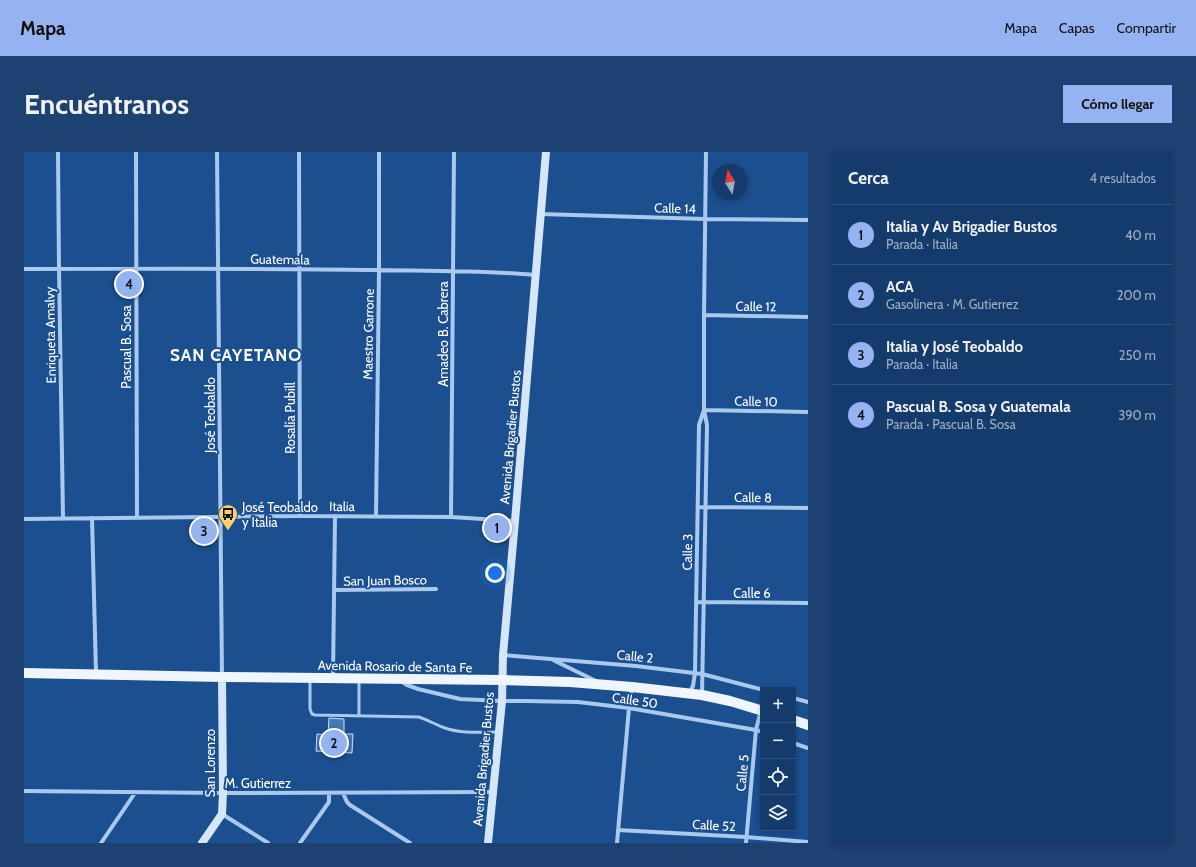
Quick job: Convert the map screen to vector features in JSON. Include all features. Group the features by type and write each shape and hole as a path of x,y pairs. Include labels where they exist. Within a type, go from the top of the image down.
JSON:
{"main road":[{"name":"Avenida Rosario de Santa Fe","path":"24,673 570,682 632,687 689,694 730,701 760,708"},
{"path":"796,721 808,725"}],"street":[{"name":"Enriqueta Amalvy","path":"58,152 63,518"},
{"name":"Pascual B. Sosa","path":"136,152 137,518"},
{"name":"José Teobaldo","path":"217,152 222,677"},
{"name":"Rosalía Pubill","path":"300,152 300,516"},
{"name":"Maestro Garrone","path":"376,516 379,152"},
{"name":"Amadeo B. Cabrera","path":"451,517 454,152"},
{"name":"Avenida Brigadier Bustos","path":"488,843 502,701 503,655 516,521 546,152"},
{"name":"Calle 3","path":"702,696 706,425 704,410 704,315 706,152"},
{"name":"Calle 14","path":"541,214 705,219 808,220"},
{"name":"Guatemala","path":"24,269 218,268 453,271 536,275"},
{"name":"Calle 12","path":"704,315 808,317"},
{"name":"Calle 3","path":"689,694 694,686 695,674 699,425 704,410"},
{"name":"Calle 10","path":"704,410 808,412"},
{"name":"Calle 8","path":"698,507 808,508"},
{"path":"334,678 335,516"},
{"name":"Italia","path":"24,519 376,516 451,517 516,521"},
{"path":"92,518 96,674"},
{"name":"San Juan Bosco","path":"334,590 436,589"},
{"name":"Calle 6","path":"696,602 808,603"},
{"name":"Calle 2","path":"503,655 636,666 702,674 760,689"},
{"path":"549,658 605,685"},
{"name":"San Lorenzo","path":"202,843 222,814 222,677"},
{"name":"Calle 50","path":"398,679 407,685 418,689 460,699 578,702 629,708 760,731"},
{"path":"617,843 632,687"},
{"path":"796,699 808,702"},
{"name":"Calle 5","path":"746,843 756,730 760,716"},
{"path":"796,744 808,748"},
{"name":"M. Gutierrez","path":"24,791 223,794 492,792"},
{"path":"101,843 135,793"},
{"path":"300,843 329,802 329,793"},
{"path":"343,793 346,802 350,805 410,843"},
{"path":"222,814 268,843"},
{"name":"Calle 52","path":"618,830 808,842"}],"lane":[{"path":"310,678 310,710 312,714 315,715 419,717 446,728 465,732 499,732"},
{"path":"359,678 359,716"}],"building":[{"path":"329,718 344,719 344,734 353,734 352,753 316,751 317,734 328,735"}],"place":[{"name":"Pascual B. Sosa y Guatemala","path":"129,284"},
{"name":"Italia y Av Brigadier Bustos","path":"497,528"},
{"name":"Italia y José Teobaldo","path":"204,531"},
{"name":"José Teobaldo y Italia","path":"228,531"},
{"name":"ACA","path":"334,743"}],"district":[{"name":"SAN CAYETANO","path":"236,355"}]}
